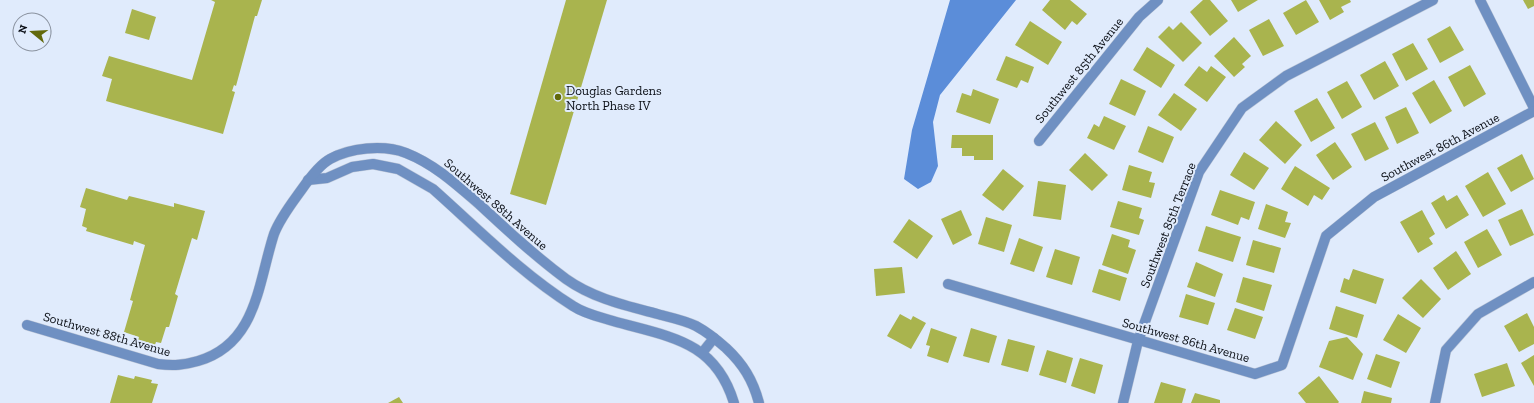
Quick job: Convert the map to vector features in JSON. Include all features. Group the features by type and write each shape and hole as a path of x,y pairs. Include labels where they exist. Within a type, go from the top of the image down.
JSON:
{"street":[{"name":"Southwest 85th Avenue","path":"1039,141 1139,17 1158,0"},
{"name":"Southwest 85th Terrace","path":"1123,403 1138,341 1199,172 1242,108 1286,76 1433,0"},
{"path":"1480,0 1534,108"},
{"name":"Southwest 86th Avenue","path":"948,284 1138,341 1255,374 1282,365 1326,236 1374,196 1534,111"},
{"path":"370,149 373,164"},
{"name":"Southwest 88th Avenue","path":"27,325 158,364 174,366 185,365 212,357 236,338 244,327 256,301 275,232 292,202 308,180 328,160 346,152 370,149 392,149 402,151 427,163 445,174 558,272 584,291 600,298 689,323 714,338 741,362 749,377 759,403"},
{"path":"308,180 327,178 352,167 373,164 398,169 433,190 545,287 575,307 593,315 670,337 687,344 702,353 713,362 724,376 734,403"},
{"path":"545,287 558,272"},
{"path":"1435,403 1446,350 1478,314 1534,282"},
{"path":"702,353 714,338"}],"water":[{"path":"950,0 1016,0 940,95 933,122 938,166 931,182 918,189 904,179 912,130"}],"building":[{"path":"211,0 262,0 257,16 255,16 236,86 234,85 232,91 235,92 223,134 106,101 112,79 102,76 109,56 192,80 215,2"},
{"name":"Douglas Gardens North Phase IV","path":"566,0 607,0 546,205 510,194"},
{"path":"1050,0 1070,0 1087,14 1077,25 1072,21 1065,30 1042,10"},
{"path":"1203,0 1210,0 1228,21 1210,36 1190,12"},
{"path":"1231,0 1258,0 1238,12"},
{"path":"1306,0 1319,22 1296,35 1283,13"},
{"path":"1319,0 1350,0 1351,2 1341,7 1344,12 1330,20"},
{"path":"1523,0 1534,0 1534,6 1528,9"},
{"path":"132,9 156,17 149,40 125,33"},
{"path":"1269,19 1284,46 1263,56 1249,30"},
{"path":"1030,21 1062,42 1048,65 1015,45"},
{"path":"1181,22 1202,43 1183,62 1158,37 1169,26 1173,30"},
{"path":"1450,26 1464,50 1440,63 1427,39"},
{"path":"1234,37 1251,56 1242,64 1245,67 1234,77 1214,56"},
{"path":"1413,43 1428,69 1406,81 1392,54"},
{"path":"1147,47 1175,65 1161,88 1133,70"},
{"path":"1006,56 1034,67 1028,83 1021,80 1017,88 996,80"},
{"path":"1385,61 1399,86 1374,100 1360,75"},
{"path":"1470,65 1486,94 1464,107 1448,77"},
{"path":"1199,66 1207,72 1211,66 1226,77 1207,102 1184,85"},
{"path":"1121,79 1146,91 1135,116 1109,104"},
{"path":"1434,80 1452,111 1430,124 1412,93"},
{"path":"1347,81 1362,107 1342,119 1327,92"},
{"path":"973,89 999,99 990,124 956,112 962,93 971,96"},
{"path":"1174,93 1197,109 1181,131 1158,115"},
{"path":"1317,98 1335,128 1311,142 1294,111"},
{"path":"1406,107 1419,133 1397,144 1385,117"},
{"path":"1104,116 1126,126 1114,150 1087,138 1094,124 1099,127"},
{"path":"1276,121 1302,145 1285,164 1259,140"},
{"path":"1375,122 1389,149 1365,161 1351,134"},
{"path":"1148,126 1174,137 1163,163 1138,152"},
{"path":"952,135 993,135 993,160 974,160 974,156 962,156 962,148 951,148"},
{"path":"1335,142 1352,167 1333,180 1316,155"},
{"path":"1244,152 1269,168 1254,190 1230,175"},
{"path":"1085,153 1108,175 1092,191 1069,170"},
{"path":"1522,154 1534,179 1511,192 1497,168"},
{"path":"1129,165 1152,172 1149,182 1155,183 1151,198 1122,190"},
{"path":"1295,166 1330,188 1322,200 1314,195 1308,206 1281,189"},
{"path":"1003,169 1024,186 1003,211 982,195"},
{"path":"1488,172 1506,204 1483,217 1465,186"},
{"path":"1038,181 1066,185 1061,220 1033,216"},
{"path":"86,188 127,200 129,196 174,207 174,203 205,211 197,240 192,238 175,294 178,296 169,327 166,327 161,343 156,342 155,345 138,340 139,337 124,332 133,301 130,300 145,245 134,241 133,245 86,231 87,228 82,226 86,209 80,207"},
{"path":"1220,190 1255,202 1249,220 1241,217 1238,225 1211,215"},
{"path":"1444,195 1447,201 1457,195 1469,215 1446,229 1431,203"},
{"path":"1118,201 1142,208 1139,218 1144,220 1139,235 1110,227"},
{"path":"1266,204 1288,212 1285,222 1291,223 1285,238 1258,229"},
{"path":"1522,209 1534,235 1510,246 1498,220"},
{"path":"961,210 972,235 953,245 941,219"},
{"path":"1422,210 1435,234 1429,238 1433,244 1418,253 1400,222"},
{"path":"986,217 1012,225 1004,252 978,244"},
{"path":"909,219 933,236 917,259 893,242"},
{"path":"1206,226 1241,237 1233,262 1198,251"},
{"path":"1487,229 1502,255 1478,268 1464,242"},
{"path":"1112,234 1130,240 1128,247 1136,250 1128,274 1102,265"},
{"path":"1019,238 1043,247 1034,272 1010,264"},
{"path":"1253,240 1281,248 1274,273 1246,265"},
{"path":"1055,249 1080,257 1072,285 1046,277"},
{"path":"1456,251 1471,274 1448,290 1433,268"},
{"path":"1196,262 1223,274 1215,297 1187,287"},
{"path":"902,267 905,293 876,296 874,269"},
{"path":"1099,269 1127,278 1120,301 1092,292"},
{"path":"1353,269 1384,279 1376,304 1340,292 1344,278 1349,280"},
{"path":"1243,277 1272,285 1264,311 1236,302"},
{"path":"1421,279 1441,299 1423,318 1402,298"},
{"path":"1186,294 1215,303 1208,325 1179,317"},
{"path":"1336,306 1364,315 1357,338 1329,329"},
{"path":"1235,308 1263,317 1255,339 1227,330"},
{"path":"1527,313 1534,327 1534,344 1519,352 1504,326"},
{"path":"900,314 911,320 913,316 926,323 911,349 887,336"},
{"path":"1398,314 1421,328 1406,353 1383,340"},
{"path":"931,328 957,337 948,363 927,356 930,346 926,345"},
{"path":"971,328 997,336 989,363 963,356"},
{"path":"1347,337 1363,354 1353,380 1319,367 1329,341"},
{"path":"1008,339 1035,346 1028,372 1001,365"},
{"path":"1047,350 1073,358 1066,383 1039,375"},
{"path":"1376,354 1400,362 1391,388 1367,379"},
{"path":"1534,355 1534,386 1521,363"},
{"path":"1080,358 1103,365 1095,394 1071,386"},
{"path":"1507,363 1515,386 1482,397 1474,374"},
{"path":"118,375 134,379 135,376 152,380 151,383 158,384 152,403 110,403"},
{"path":"1319,376 1339,402 1338,403 1306,403 1298,393"},
{"path":"1161,382 1186,389 1182,403 1154,403"},
{"path":"1364,391 1392,398 1391,403 1361,403"},
{"path":"1195,393 1220,400 1220,403 1191,403"},
{"path":"399,397 403,403 388,403"}],"place":[{"name":"Douglas Gardens North Phase IV","path":"558,97"}]}
